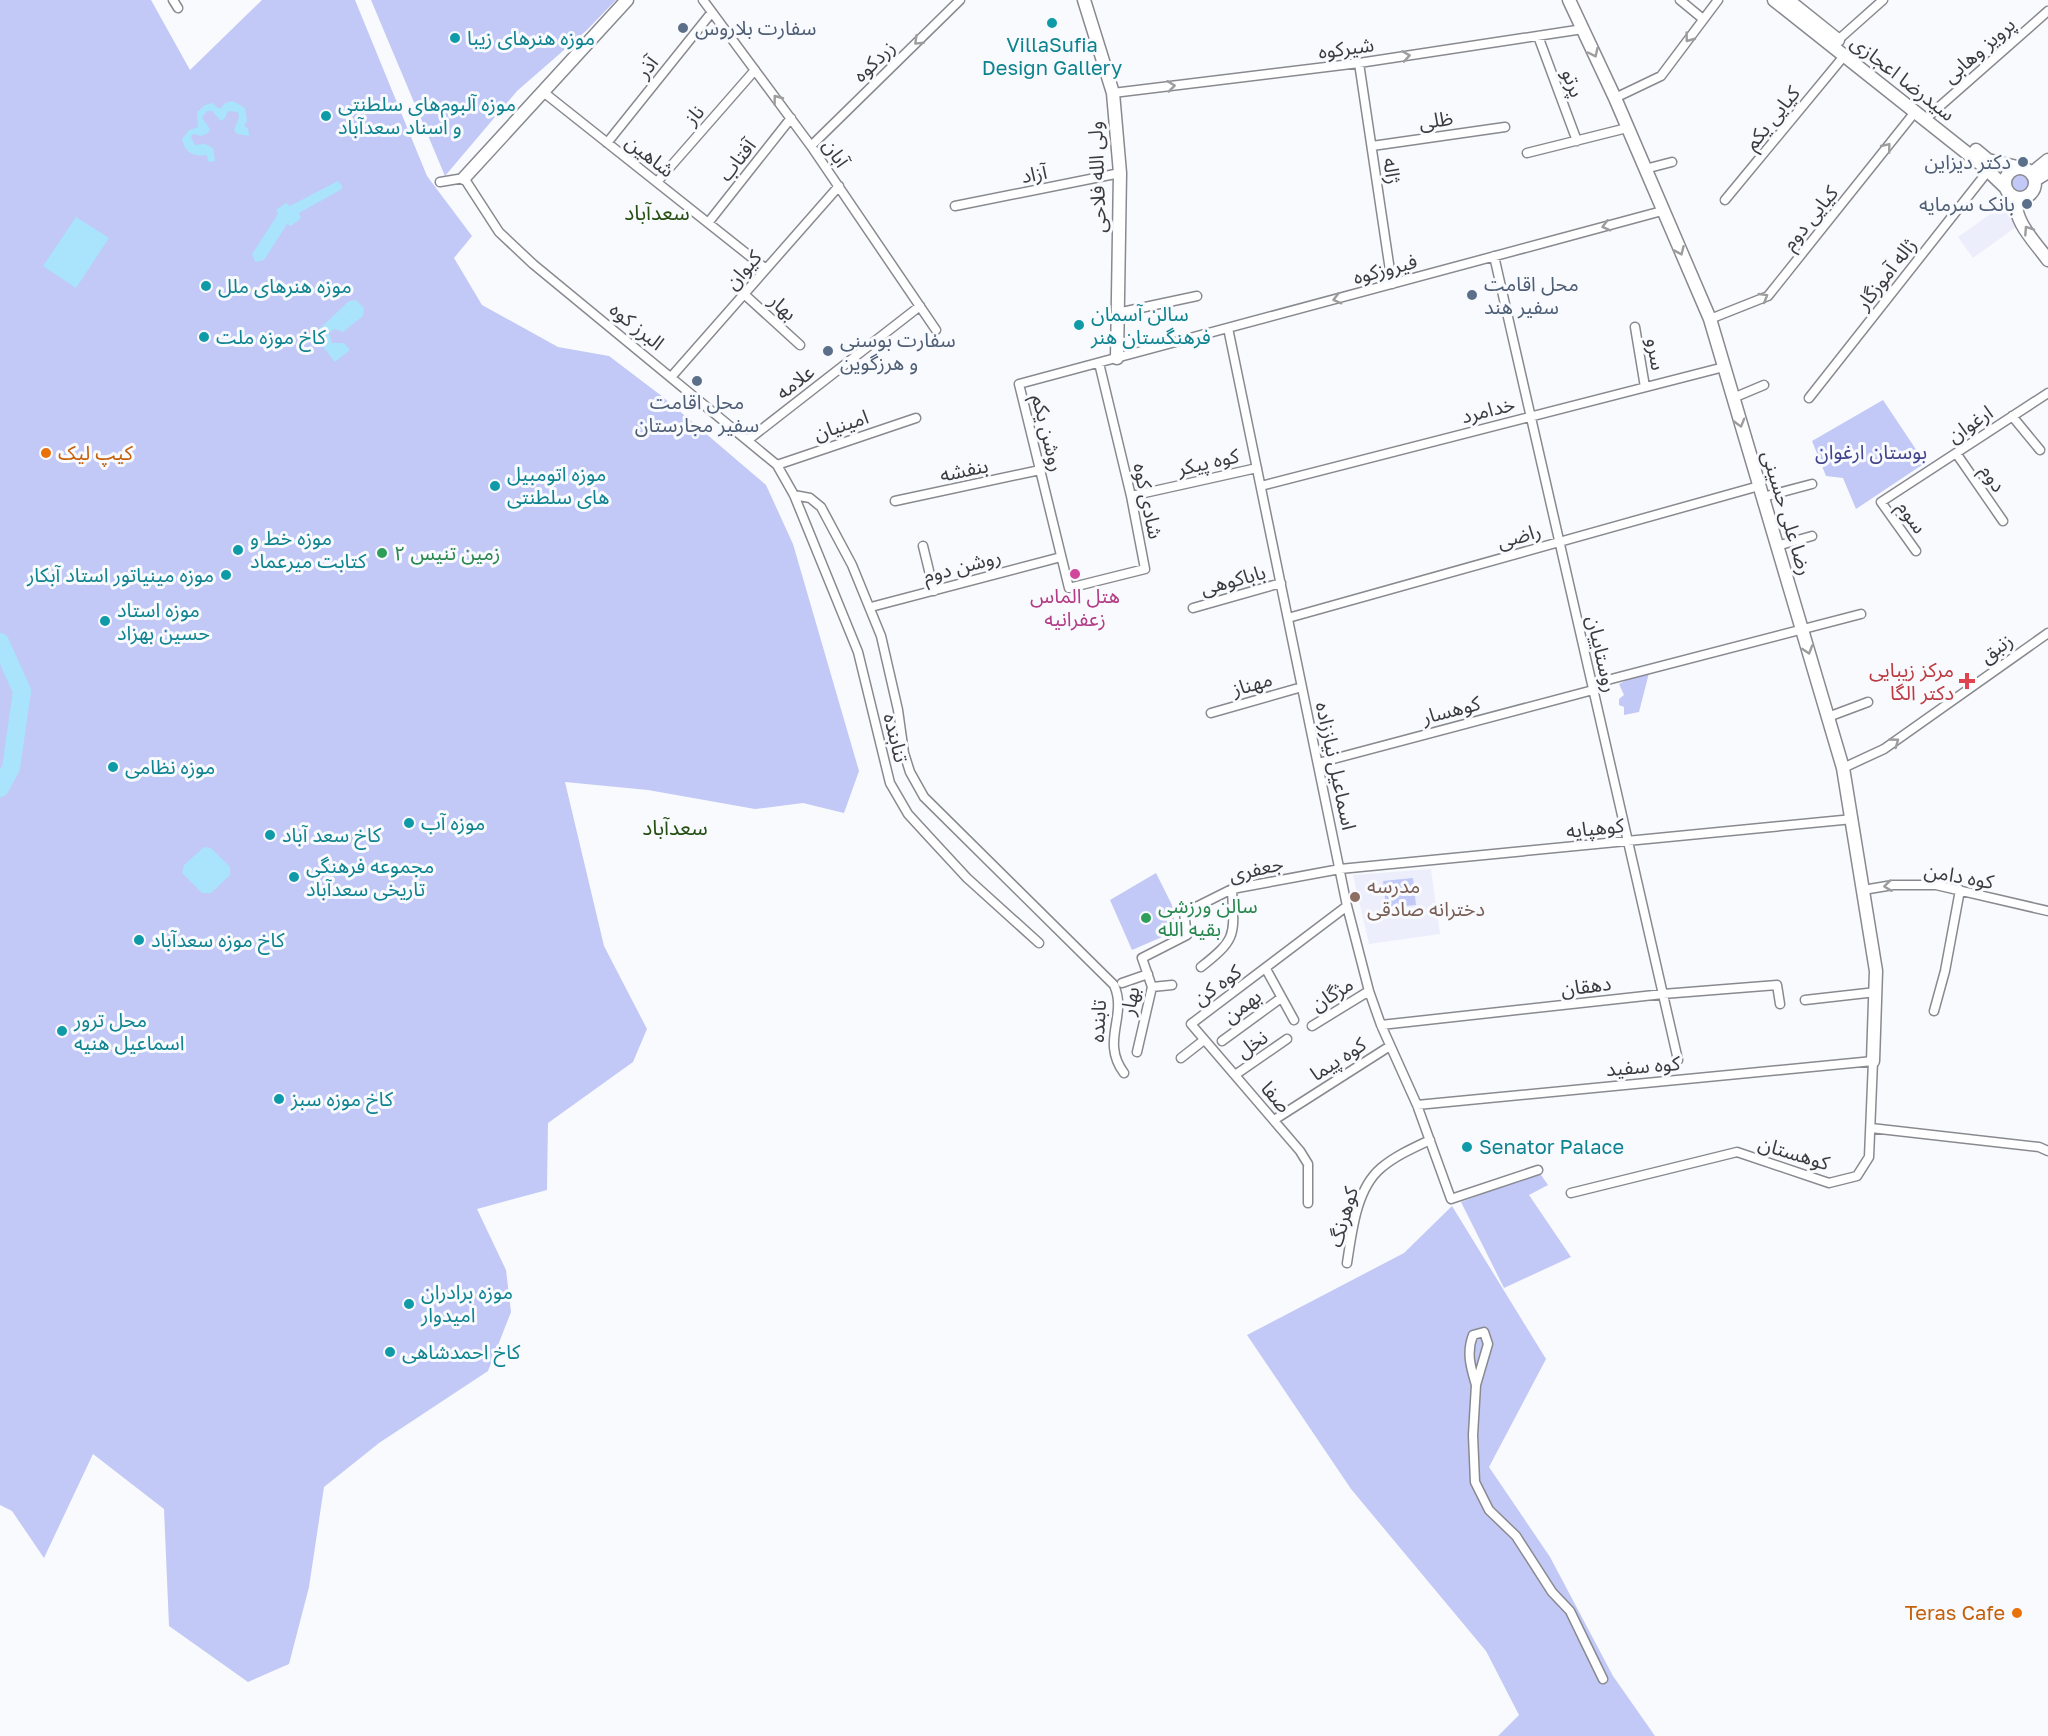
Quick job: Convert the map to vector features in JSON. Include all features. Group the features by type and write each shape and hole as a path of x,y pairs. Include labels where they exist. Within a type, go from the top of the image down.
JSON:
{"street":[{"path":"440,182 464,178 627,0"},
{"name":"آبان","path":"703,0 811,146 936,330"},
{"name":"زردکوه","path":"811,146 960,0"},
{"name":"ولی‌ الله فلاحی","path":"1084,0 1113,93 1120,173 1117,358"},
{"name":"رضا علی حسینی","path":"1569,0 1615,98 1710,319 1843,768 1876,971 1873,1061"},
{"path":"1680,0 1703,19"},
{"path":"1615,98 1661,76 1718,0"},
{"name":"سیدرضا اعجازی","path":"1774,0 1988,171 2018,198"},
{"name":"سیدرضا اعجازی","path":"1788,0 1988,160 2038,175"},
{"path":"1838,40 1883,0"},
{"name":"پرویز وهابی","path":"1931,114 2048,11"},
{"name":"آذر","path":"608,143 712,12"},
{"name":"شیرکوه","path":"1113,93 1359,63 1583,29"},
{"name":"پرتو","path":"1538,36 1577,141"},
{"name":"کیایی یکم","path":"1725,200 1844,56"},
{"name":"ژاله","path":"1359,63 1392,284"},
{"name":"ناز","path":"657,182 755,70"},
{"name":"شاهین","path":"542,91 766,269"},
{"name":"کیایی دوم","path":"1710,319 1768,296 1915,112"},
{"name":"آفتاب","path":"708,223 791,118"},
{"name":"ظلی","path":"1372,146 1505,127"},
{"path":"1527,153 1627,128"},
{"path":"2048,160 2038,175 2031,194 2018,198 2015,207 2018,216 2048,260"},
{"path":"1645,169 1672,162"},
{"name":"ژاله آموزگار","path":"1809,398 1988,171"},
{"name":"آزاد","path":"955,206 1120,173"},
{"path":"2006,188 2008,174 2038,175"},
{"name":"البرز کوه","path":"464,178 499,232 533,264 672,376 777,465 794,495"},
{"name":"کیوان","path":"672,376 839,186"},
{"name":"فیروزکوه","path":"1117,358 1662,211"},
{"name":"روستاییان","path":"1494,256 1678,1060"},
{"name":"بهار","path":"744,294 800,345"},
{"path":"1117,313 1197,296"},
{"name":"علامه","path":"748,440 920,306"},
{"name":"سرو","path":"1635,327 1645,387"},
{"name":"اسماعیل نیاززاده","path":"1228,328 1347,906 1369,991 1381,1025 1417,1105 1451,1199 1538,1170"},
{"name":"روشن یکم","path":"1069,588 1019,384 1117,358"},
{"name":"شادی کوه","path":"1069,588 1145,569 1131,496 1099,363"},
{"name":"خدامرد","path":"1261,486 1724,367"},
{"path":"1733,398 1764,385"},
{"name":"ارغوان","path":"1881,502 2048,393"},
{"path":"2012,416 2040,450"},
{"name":"امینیان","path":"777,465 916,417"},
{"name":"دوم","path":"1956,453 2003,521"},
{"name":"کوه پیکر","path":"1131,496 1257,468"},
{"name":"بنفشه","path":"895,501 1040,471"},
{"name":"راضی","path":"1288,618 1560,542 1761,492 1812,484"},
{"name":"تابنده","path":"794,495 810,498 820,507 871,607 881,636 898,710 904,753 910,772 924,797 975,850 1103,972 1118,994 1113,1050 1117,1064 1124,1073"},
{"name":"تنابنده","path":"794,495 858,652 890,783 908,814 967,878 1040,943"},
{"name":"سوم","path":"1881,502 1916,551"},
{"path":"1777,546 1812,536"},
{"path":"923,546 933,591"},
{"name":"روشن دوم","path":"871,607 1061,557"},
{"name":"باباکوهی","path":"1193,608 1281,583"},
{"name":"کوهسار","path":"1318,763 1861,614"},
{"name":"زنبق","path":"1843,768 1884,749 2048,633"},
{"name":"مهناز","path":"1211,713 1302,687"},
{"path":"1828,717 1868,702"},
{"name":"کوهپایه","path":"1340,869 1852,819"},
{"name":"جعفری","path":"1142,958 1186,935 1184,913 1232,889 1340,869"},
{"name":"کوه دامن","path":"1863,890 1893,885 1936,885 2048,911"},
{"path":"1200,968 1224,949 1232,938 1232,889"},
{"path":"1934,1011 1945,971 1960,890"},
{"name":"کوه کن","path":"1191,1024 1347,906"},
{"name":"بهار","path":"1137,1052 1152,987 1142,958"},
{"path":"1266,969 1294,1020"},
{"path":"1122,983 1148,974"},
{"path":"1152,987 1172,985"},
{"name":"دهقان","path":"1381,1025 1663,994 1777,985 1780,1004"},
{"name":"مژگان","path":"1312,1026 1369,991"},
{"path":"1805,1000 1876,992"},
{"name":"بهمن","path":"1222,1041 1281,998"},
{"name":"صفا","path":"1191,1024 1300,1150 1308,1164 1308,1203"},
{"name":"نخل","path":"1235,1075 1287,1039"},
{"path":"1181,1058 1204,1040"},
{"name":"کوه پیما","path":"1274,1120 1390,1046"},
{"name":"کوه سفید","path":"1417,1105 1873,1061"},
{"name":"کوهستان","path":"1571,1193 1737,1152 1829,1183 1857,1176 1869,1159 1873,1061"},
{"path":"1871,1128 2039,1148 2048,1151"},
{"name":"کوهرنگ","path":"1347,1263 1353,1230 1366,1188 1380,1169 1430,1140"},
{"path":"1476,1385 1469,1360 1470,1344 1473,1335 1484,1332 1488,1344 1476,1385 1473,1435 1475,1482 1489,1510 1516,1536 1552,1592 1570,1611 1603,1679"}],"shaded area":[{"path":"233,101 245,108 247,121 244,126 248,128 249,136 237,134 234,130 239,117 238,112 228,111 221,121 212,111 207,111 202,118 210,129 208,133 201,136 193,134 191,137 195,145 205,144 213,148 215,161 208,161 207,155 194,155 188,151 182,139 189,130 198,127 197,112 205,105 212,103 220,109 225,103"},
{"path":"338,181 342,189 299,213 301,218 291,226 287,224 264,260 255,262 252,254 278,214 276,210 286,203 290,206"},
{"path":"2003,205 2016,227 1973,258 1958,237"},
{"path":"76,217 109,238 76,288 43,266"},
{"path":"356,300 364,308 363,316 343,332 335,329 329,333 332,343 344,343 350,350 335,362 317,339 316,332 349,301"},
{"path":"204,847 211,848 230,867 230,875 211,893 202,893 182,873 184,865"},
{"path":"1431,869 1440,934 1369,944 1353,875"}],"green space":[{"name":"مجموعه فرهنگی تاریخی سعدآباد","path":"0,0 151,0 190,70 262,0 355,0 427,176 472,236 454,258 482,305 558,347 609,356 663,397 766,485 793,544 859,771 844,813 803,803 755,809 648,790 565,782 604,946 647,1029 633,1062 548,1123 547,1190 477,1209 506,1270 511,1312 488,1371 379,1443 324,1487 309,1587 289,1664 248,1682 169,1626 164,1509 93,1454 44,1558 12,1511 0,1505"},
{"path":"371,0 616,0 587,30 517,91 445,176"},
{"path":"2019,171 2028,174 2031,183 2028,192 2019,195 2010,192 2007,183 2010,174"},
{"name":"بوستان ارغوان","path":"1883,400 1925,463 1856,509 1843,478 1826,476 1812,441"},
{"path":"1650,669 1639,712 1624,715 1624,707 1619,705 1619,699 1624,695 1619,684"},
{"name":"سالن ورزشی بقیه الله","path":"1156,873 1172,905 1176,931 1132,950 1110,900"},
{"path":"1413,878 1416,905 1386,908 1383,881"},
{"path":"1539,1172 1548,1185 1529,1195 1571,1257 1504,1288 1461,1202"},
{"path":"1452,1206 1546,1359 1489,1467 1550,1557 1613,1676 1655,1736 1498,1736 1519,1715 1486,1651 1351,1489 1247,1335 1404,1253"}],"waterway":[{"path":"0,642 22,691 11,768 0,788"}],"place":[{"name":"VillaSufia Design Gallery","path":"1052,23"},
{"name":"سفارت بلاروس","path":"683,28"},
{"name":"موزه هنرهای زیبا","path":"455,38"},
{"name":"موزه آلبوم‌های سلطنتی و اسناد سعدآباد","path":"326,116"},
{"name":"دکتر دیزاین","path":"2023,162"},
{"name":"بانک سرمایه","path":"2027,204"},
{"name":"موزه هنرهای ملل","path":"206,286"},
{"name":"محل اقامت سفیر هند","path":"1472,295"},
{"name":"سالن آسمان فرهنگستان هنر","path":"1079,325"},
{"name":"کاخ موزه ملت","path":"204,337"},
{"name":"سفارت بوسنی و هرزگوین","path":"828,351"},
{"name":"محل اقامت سفیر مجارستان","path":"697,381"},
{"name":"کیپ لیک","path":"46,453"},
{"name":"موزه اتومبیل های سلطنتی","path":"495,486"},
{"name":"موزه خط و کتابت میرعماد","path":"238,550"},
{"name":"زمین تنیس ۲","path":"382,553"},
{"name":"هتل الماس زعفرانیه","path":"1075,574"},
{"name":"موزه مینیاتور استاد آبکار","path":"226,575"},
{"name":"موزه استاد حسین بهزاد","path":"105,621"},
{"name":"مرکز زیبایی دکتر الگا","path":"1967,681"},
{"name":"موزه نظامی","path":"113,767"},
{"name":"موزه آب","path":"409,823"},
{"name":"کاخ سعد آباد","path":"270,835"},
{"name":"مجموعه فرهنگی تاریخی سعدآباد","path":"294,877"},
{"name":"مدرسه دخترانه صادقی","path":"1355,897"},
{"name":"سالن ورزشی بقیه الله","path":"1146,918"},
{"name":"کاخ موزه سعدآباد","path":"139,940"},
{"name":"محل ترور اسماعیل هنیه","path":"62,1031"},
{"name":"کاخ موزه سبز","path":"279,1099"},
{"name":"Senator Palace","path":"1467,1147"},
{"name":"موزه برادران امیدوار","path":"409,1304"},
{"name":"کاخ احمدشاهی","path":"390,1352"},
{"name":"Teras Cafe","path":"2017,1613"}],"district":[{"name":"سعدآباد","path":"657,213"},
{"name":"سعدآباد","path":"675,828"}]}
